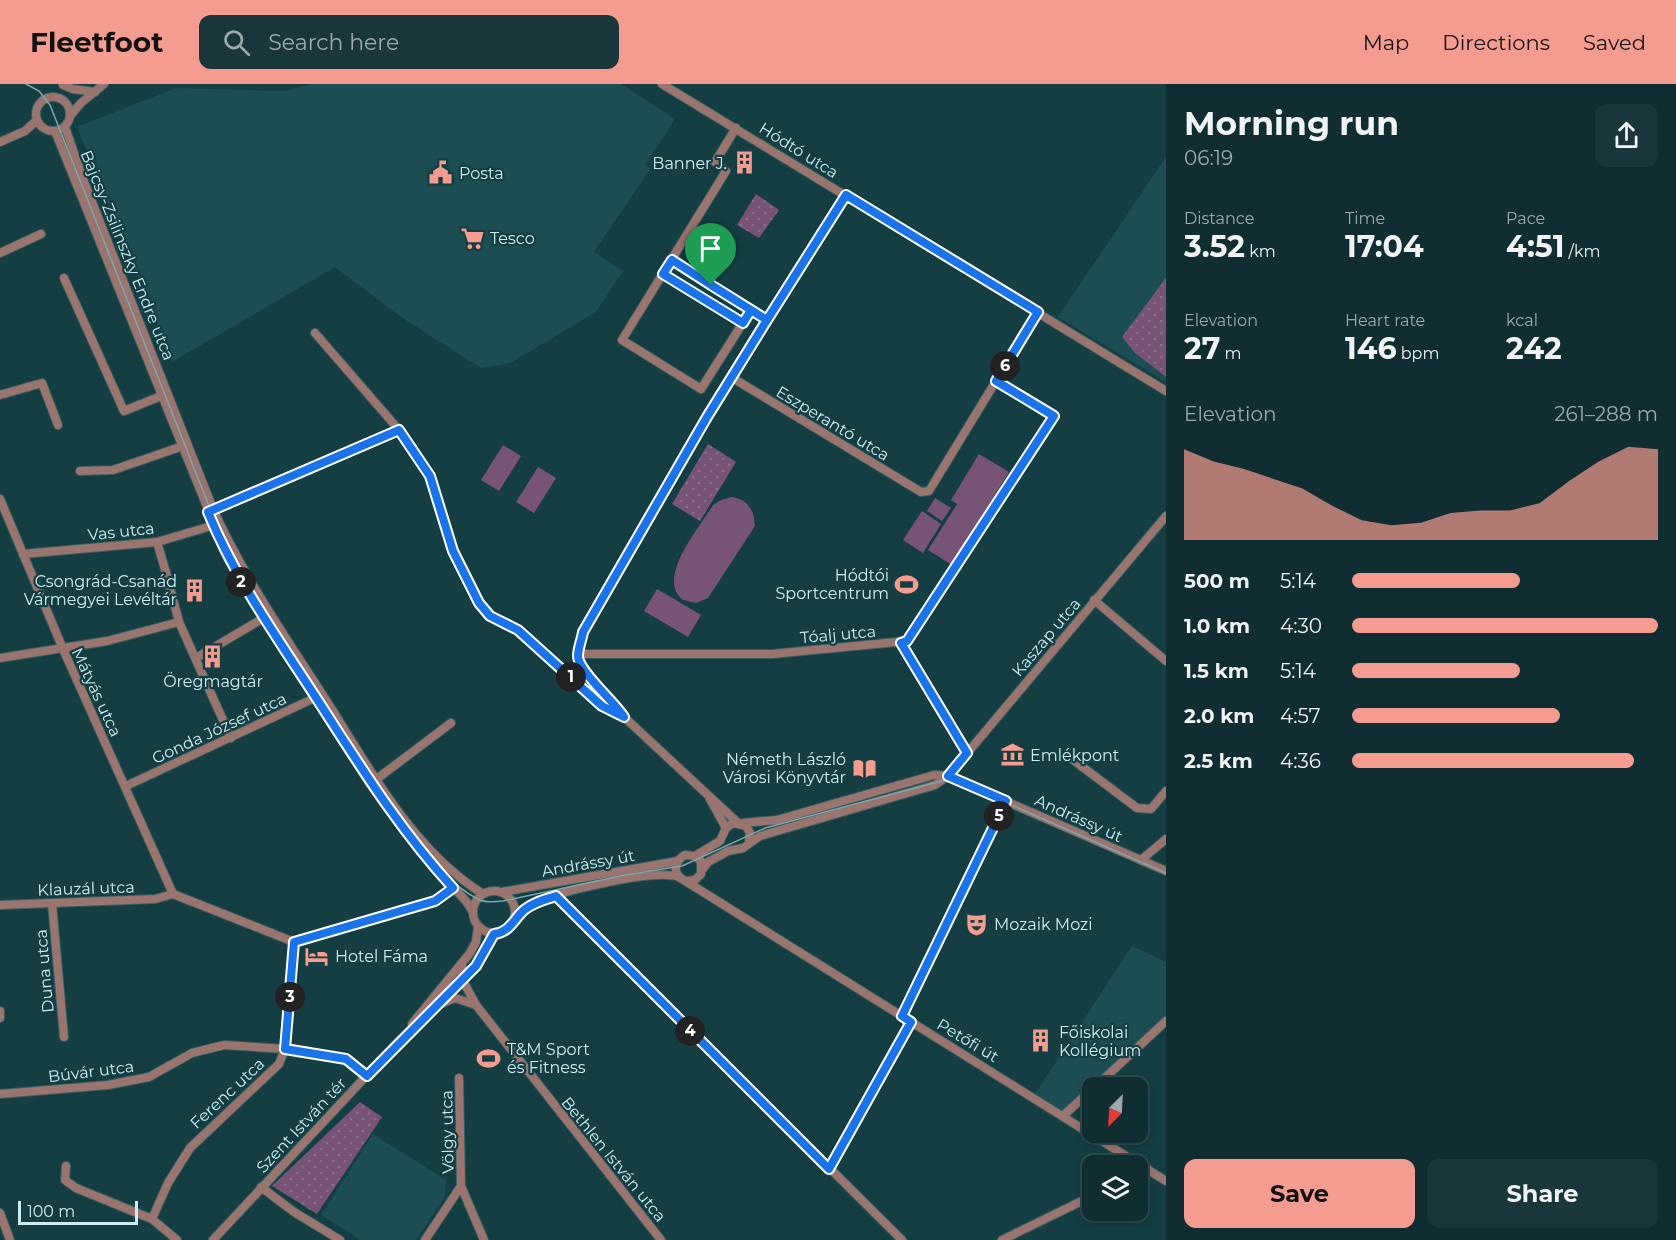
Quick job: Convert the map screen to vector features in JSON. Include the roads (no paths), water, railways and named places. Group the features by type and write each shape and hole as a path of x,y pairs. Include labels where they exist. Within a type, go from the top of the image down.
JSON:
{"street":[{"path":"0,142 25,131 45,129 55,131 65,126 70,116 104,84"},
{"name":"Hódtó utca","path":"662,84 1166,391"},
{"path":"63,85 95,92"},
{"path":"25,131 37,120 39,106 52,98 63,85"},
{"path":"63,85 63,101 70,116"},
{"path":"52,98 63,101"},
{"path":"37,120 45,129"},
{"name":"Bajcsy-Zsilinszky Endre utca","path":"65,126 66,134 165,394 217,525 266,616 373,781 427,860 472,912"},
{"path":"736,128 715,162 726,171 622,340 701,389 751,310"},
{"name":"Bajcsy-Zsilinszky Endre utca","path":"55,131 165,394"},
{"path":"624,717 616,703 580,664 578,654 583,632 731,377 846,195"},
{"path":"0,253 41,234"},
{"path":"672,260 767,320"},
{"path":"663,274 743,323"},
{"path":"64,278 124,411 165,394"},
{"path":"996,381 1038,312"},
{"path":"315,333 399,430 430,476 453,551 479,603 490,616 518,630 602,706 624,717 748,829 749,842"},
{"name":"Eszperantó utca","path":"731,377 921,492 929,491 996,381"},
{"name":"Tóalj utca","path":"578,654 772,654 907,641 1054,416 996,381"},
{"path":"0,395 42,383 58,425"},
{"path":"211,511 399,430"},
{"path":"80,471 113,470 185,445"},
{"name":"Mátyás utca","path":"0,499 63,649 173,894"},
{"name":"Kaszap utca","path":"948,776 1166,516"},
{"name":"Vas utca","path":"23,554 157,542 217,525"},
{"path":"157,542 167,576"},
{"path":"170,588 179,622 231,738"},
{"path":"1094,600 1166,661"},
{"path":"196,658 266,616"},
{"path":"0,658 63,649 179,622"},
{"path":"901,643 967,753"},
{"name":"Gonda József utca","path":"126,786 319,696"},
{"path":"373,781 451,723"},
{"path":"1068,756 1137,808 1151,809 1166,791"},
{"path":"695,856 720,841 725,830 740,823 777,820 934,776 948,776"},
{"path":"712,898 703,883 702,872 701,861 695,856 685,855 678,861 676,869 683,879 695,880 702,872 708,862 734,849 743,848 760,836 935,785 948,776"},
{"name":"Andrássy út","path":"948,776 1166,871"},
{"name":"Bajcsy-Zsilinszky Endre utca","path":"373,781 428,847 461,879 483,894"},
{"path":"702,788 717,809 725,830 724,842 734,849"},
{"path":"902,1016 1006,801"},
{"path":"1141,860 1166,839"},
{"name":"Andrássy út","path":"502,892 678,861"},
{"name":"Andrássy út","path":"514,920 536,902 556,896 651,874 671,874 683,879"},
{"name":"Petőfi út","path":"683,879 1127,1155"},
{"path":"173,894 294,942 435,901 453,888"},
{"path":"398,1042 432,996 462,965 476,942 478,927 472,912 477,899 483,894 496,891 502,892 515,905 514,920 507,930 494,934 478,927"},
{"name":"Klauzál utca","path":"0,905 155,899 173,894"},
{"path":"556,896 902,1240"},
{"name":"Duna utca","path":"52,903 64,1037"},
{"name":"Szent István tér","path":"213,1240 398,1042 476,966 494,934"},
{"name":"Ferenc utca","path":"152,1219 168,1183 190,1148 279,1064 285,1049 294,942"},
{"path":"462,965 462,979"},
{"name":"Bethlen István utca","path":"462,979 476,1005 661,1240"},
{"path":"435,1006 455,998 476,1005"},
{"path":"0,1011 0,1018"},
{"path":"1105,1077 1166,1021"},
{"path":"829,1169 911,1022"},
{"name":"Búvár utca","path":"0,1094 108,1085 149,1077 192,1053 224,1045 285,1049 346,1059 367,1076"},
{"name":"Völgy utca","path":"459,1078 461,1186 484,1240"},
{"path":"1064,1115 1082,1098"},
{"path":"66,1166 65,1180 76,1188 152,1219 173,1239"},
{"name":"Petőfi út","path":"1148,1168 1166,1181"},
{"name":"Völgy utca","path":"425,1240 461,1186"},
{"path":"261,1187 294,1212 340,1240"},
{"path":"1002,1240 1082,1201"},
{"path":"0,1213 10,1240"}],"tram line":[{"path":"26,84 39,91 50,105 211,511 236,563 375,784 415,840 457,885 479,900 496,902 625,875 682,866 765,828 945,780 959,782 1166,873"}],"place":[{"name":"Banner J.","path":"745,163"},
{"name":"Posta","path":"441,173"},
{"name":"Tesco","path":"472,238"},
{"name":"Hódtói Sportcentrum","path":"907,584"},
{"name":"Csongrád-Csanád Vármegyei Levéltár","path":"195,590"},
{"name":"Öregmagtár","path":"213,656"},
{"name":"Emlékpont","path":"1012,755"},
{"name":"Németh László Városi Könyvtár","path":"864,768"},
{"name":"Mozaik Mozi","path":"976,924"},
{"name":"Hotel Fáma","path":"317,956"},
{"name":"Főiskolai Kollégium","path":"1041,1041"},
{"name":"T&M Sport és Fitness","path":"489,1058"}]}
